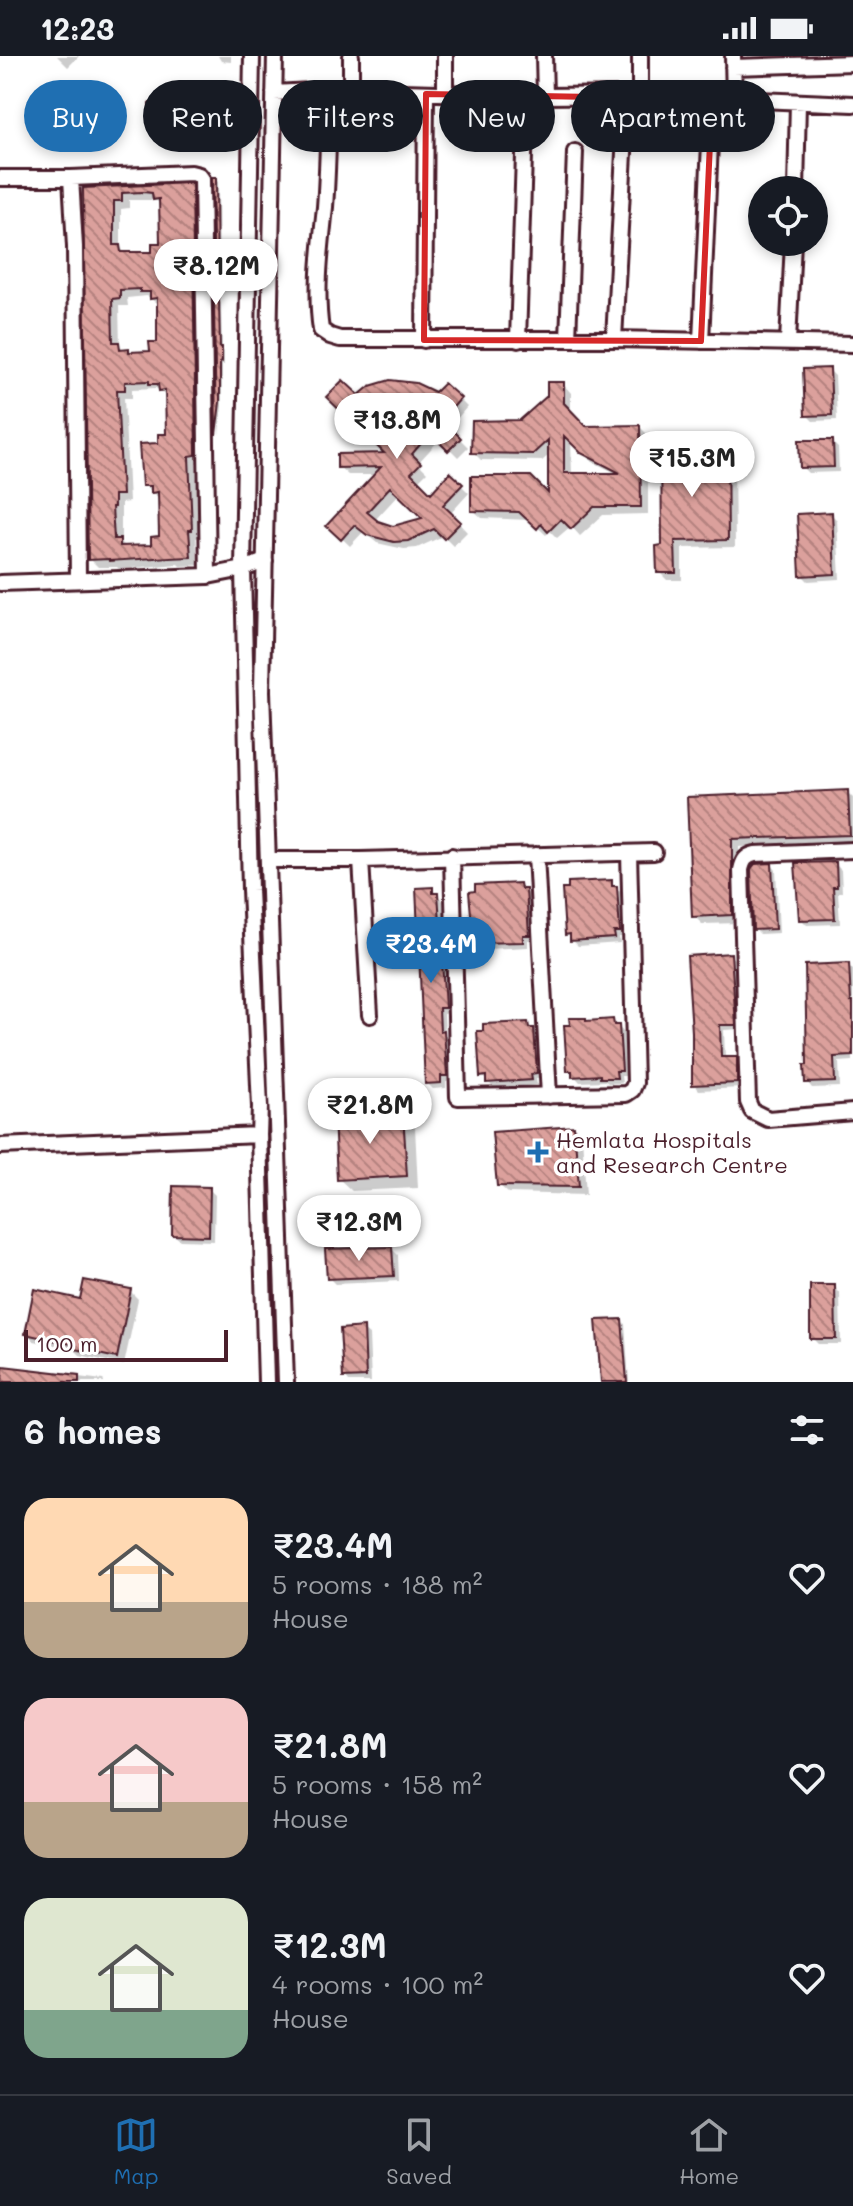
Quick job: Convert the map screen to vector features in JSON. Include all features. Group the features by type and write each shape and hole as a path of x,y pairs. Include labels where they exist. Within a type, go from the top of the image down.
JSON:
{"street":[{"path":"252,56 243,569 266,1382"},
{"path":"275,56 262,691 286,1382"},
{"path":"351,56 351,80"},
{"path":"445,56 445,80"},
{"path":"544,56 545,80"},
{"path":"636,80 640,56"},
{"path":"733,61 853,63"},
{"path":"274,93 278,93"},
{"path":"423,94 439,93"},
{"path":"424,340 426,94"},
{"path":"775,101 853,104"},
{"path":"796,176 798,102"},
{"path":"327,152 320,269 321,330 330,336 340,339 614,339 853,344"},
{"path":"518,340 524,152"},
{"path":"568,339 575,152"},
{"path":"614,339 629,152"},
{"path":"701,341 710,152"},
{"path":"0,178 191,173 202,179 208,576"},
{"path":"71,178 75,247 78,579"},
{"path":"788,342 792,256"},
{"path":"0,583 208,576 265,561"},
{"path":"853,850 755,854 742,862 741,870 748,1102 752,1111 768,1119 853,1112"},
{"path":"268,860 654,852"},
{"path":"452,856 458,1097 549,1096 626,1094 635,1083 629,853"},
{"path":"536,855 549,1096"},
{"path":"361,860 370,1015"},
{"path":"0,1146 259,1135"}],"highlighted area":[{"path":"426,94 712,99 701,341 424,340"}],"building":[{"path":"212,177 216,177 217,298 222,347 216,435"},
{"path":"192,184 196,455 189,456 191,557 88,560 83,188","holes":["122,193 152,193 153,200 159,199 160,243 152,243 152,252 121,252 120,245 114,245 114,201 122,201","140,289 140,292 150,292 150,299 157,298 157,342 149,342 150,351 129,352 129,348 120,349 119,342 113,342 112,299 120,298 120,290","149,381 149,384 158,384 159,391 165,390 166,434 158,434 158,443 139,444 142,486 151,486 151,493 158,492 159,536 151,537 151,545 120,546 120,539 114,539 114,495 122,495 117,390 125,390 125,382"]},
{"path":"830,368 832,415 805,416 803,369"},
{"path":"343,380 359,395 370,386 390,380 416,383 435,392 444,383 461,398 441,421 461,438 448,451 430,433 412,454 421,463 411,473 431,493 450,472 463,484 443,505 461,522 444,539 434,529 408,541 394,542 367,535 354,525 341,540 326,526 381,467 337,468 337,454 384,453 326,397","holes":["390,487 422,518 393,526 378,521 367,512"]},
{"path":"547,382 564,382 564,403 586,426 640,425 641,507 594,507 571,529 561,519 548,532 541,524 537,529 519,512 471,511 471,476 531,476 548,493 548,440 533,454 471,453 472,421 520,420 547,396","holes":["564,436 581,453 620,473 564,473"]},
{"path":"799,440 833,440 834,467 800,468"},
{"path":"727,445 728,540 675,541 676,573 657,573 656,546 662,545 661,446"},
{"path":"832,512 835,574 800,576 797,514"},
{"path":"848,790 850,835 732,839 732,915 692,917 687,797"},
{"path":"836,862 837,887 833,887 835,919 799,920 795,863"},
{"path":"772,863 775,929 753,930 751,869 755,864"},
{"path":"612,880 612,886 617,886 620,932 614,932 615,938 570,941 570,934 565,935 562,889 568,889 568,882"},
{"path":"520,883 521,889 526,889 529,935 523,935 523,942 478,943 478,937 473,937 469,892 475,891 475,885"},
{"path":"433,887 433,893 438,893 441,939 436,939 437,962 442,962 445,1008 439,1008 440,1031 444,1030 447,1076 441,1076 441,1083 425,1084 416,888"},
{"path":"731,953 736,1025 720,1025 721,1057 737,1057 737,1083 692,1085 687,956"},
{"path":"849,963 853,1056 834,1057 835,1082 805,1083 805,965"},
{"path":"569,1018 586,1018 586,1021 613,1019 614,1025 619,1025 622,1071 616,1071 617,1078 600,1078 600,1075 572,1077 572,1071 567,1071 564,1025 570,1025"},
{"path":"528,1022 529,1028 534,1028 537,1073 531,1074 532,1080 486,1083 486,1076 480,1077 477,1031 483,1031 483,1024"},
{"path":"403,1113 407,1176 337,1180 334,1116"},
{"path":"574,1126 579,1187 497,1186 492,1132"},
{"path":"173,1186 210,1187 209,1236 172,1235"},
{"path":"392,1247 394,1276 327,1279 325,1249"},
{"path":"84,1280 131,1289 117,1358 25,1334 34,1289 80,1299"},
{"path":"810,1285 835,1285 836,1339 810,1339"},
{"path":"622,1319 627,1382 601,1382 596,1320"},
{"path":"364,1327 366,1377 343,1378 340,1329"},
{"path":"3,1366 79,1375 79,1382 2,1382"}],"place":[{"name":"Hemlata Hospitals and Research Centre","path":"538,1152"}]}
